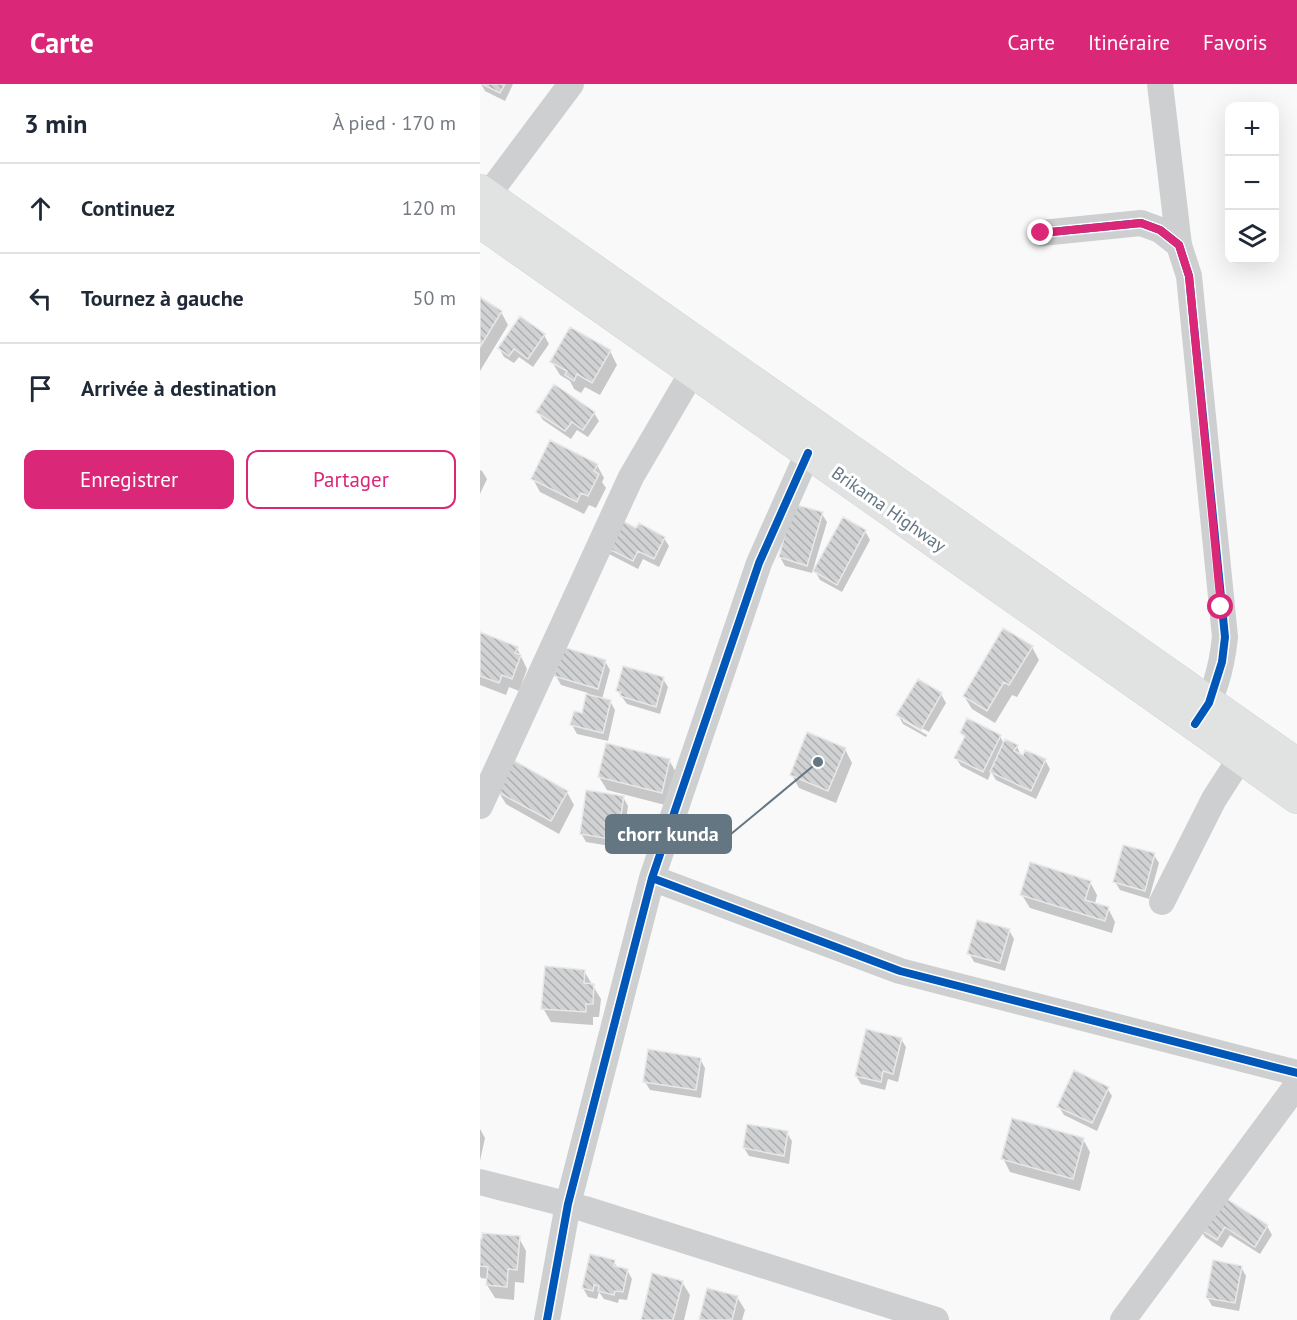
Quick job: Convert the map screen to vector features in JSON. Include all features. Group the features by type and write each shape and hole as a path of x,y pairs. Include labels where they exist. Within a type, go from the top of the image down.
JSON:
{"highway":[{"name":"Brikama Highway","path":"482,203 693,371 808,453 1202,713 1297,765"},
{"name":"Brikama Highway","path":"482,203 1202,713 1241,757 1297,797"}],"street":[{"path":"482,203 571,84"},
{"path":"1160,84 1179,245 1189,276 1225,637 1222,662 1202,713"},
{"path":"1041,233 1141,223 1160,230 1179,245"},
{"path":"480,806 631,477 693,371"},
{"path":"547,1320 568,1204 652,878 759,563 808,453"},
{"path":"1162,902 1214,800 1241,757"},
{"path":"652,878 900,971 1297,1073"},
{"path":"1123,1320 1297,1085"},
{"path":"480,1182 568,1204 936,1320"}],"building":[{"path":"482,84 505,84 500,93"},
{"path":"480,297 502,311 480,347"},
{"path":"520,316 545,334 528,359 514,349 509,356 498,348"},
{"path":"570,327 611,350 592,383 577,374 574,381 565,375 567,371 550,362"},
{"path":"554,384 595,412 583,430 572,422 565,431 536,412"},
{"path":"550,440 598,464 594,471 599,474 588,496 581,493 577,502 531,479"},
{"path":"789,503 823,512 807,566 779,557 786,530"},
{"path":"843,517 866,530 837,585 813,571"},
{"path":"617,518 636,528 639,523 665,537 654,559 638,551 633,561 603,546"},
{"path":"1003,628 1033,646 1009,685 1004,682 987,711 963,696"},
{"path":"480,632 518,647 515,653 521,655 512,679 502,675 499,683 480,676"},
{"path":"563,647 606,660 598,689 554,676"},
{"path":"623,666 664,677 656,707 620,696 621,692 616,691"},
{"path":"918,679 942,693 921,730 896,715"},
{"path":"586,694 611,700 603,733 570,725 574,711 582,713"},
{"path":"967,718 1001,735 983,772 954,758 965,736 960,733"},
{"path":"807,732 846,748 828,791 790,775"},
{"path":"1005,739 1018,745 1014,751 1023,755 1025,750 1046,759 1031,791 990,772"},
{"path":"606,743 670,759 662,793 598,777"},
{"path":"513,760 568,791 551,821 496,791"},
{"path":"586,790 624,796 617,840 580,834"},
{"path":"1123,845 1155,853 1145,891 1113,882"},
{"path":"1030,862 1091,881 1085,900 1109,907 1105,921 1020,895"},
{"path":"977,920 1010,929 1000,963 967,954"},
{"path":"545,966 585,970 584,983 594,984 593,1004 586,1004 586,1012 541,1009"},
{"path":"866,1029 902,1038 893,1074 883,1071 881,1082 855,1076"},
{"path":"648,1049 701,1058 696,1090 643,1082"},
{"path":"1074,1070 1109,1087 1092,1123 1057,1107"},
{"path":"1012,1118 1084,1138 1073,1179 1001,1159"},
{"path":"747,1124 788,1131 784,1156 743,1148"},
{"path":"1219,1194 1268,1225 1255,1247 1225,1227 1217,1240 1198,1228"},
{"path":"482,1233 520,1236 517,1270 508,1269 507,1287 486,1285 488,1267 480,1266"},
{"path":"590,1254 615,1260 614,1266 628,1269 623,1292 615,1291 614,1295 598,1291 599,1286 594,1285 593,1291 582,1288"},
{"path":"1213,1260 1242,1266 1235,1303 1206,1298"},
{"path":"652,1273 683,1281 673,1320 641,1320"},
{"path":"707,1288 738,1296 732,1320 699,1320"}],"cycle path":[{"path":"1041,233 1141,223 1160,230 1179,245 1189,276 1225,637 1222,662 1209,703 1195,724"},
{"path":"547,1320 568,1204 652,878 759,563 808,453"},
{"path":"652,878 900,971 1297,1073"}],"place":[{"name":"chorr kunda","path":"818,762"}],"route":[{"path":"1041,233 1141,223 1160,230 1179,245 1189,276 1221,607"}]}
